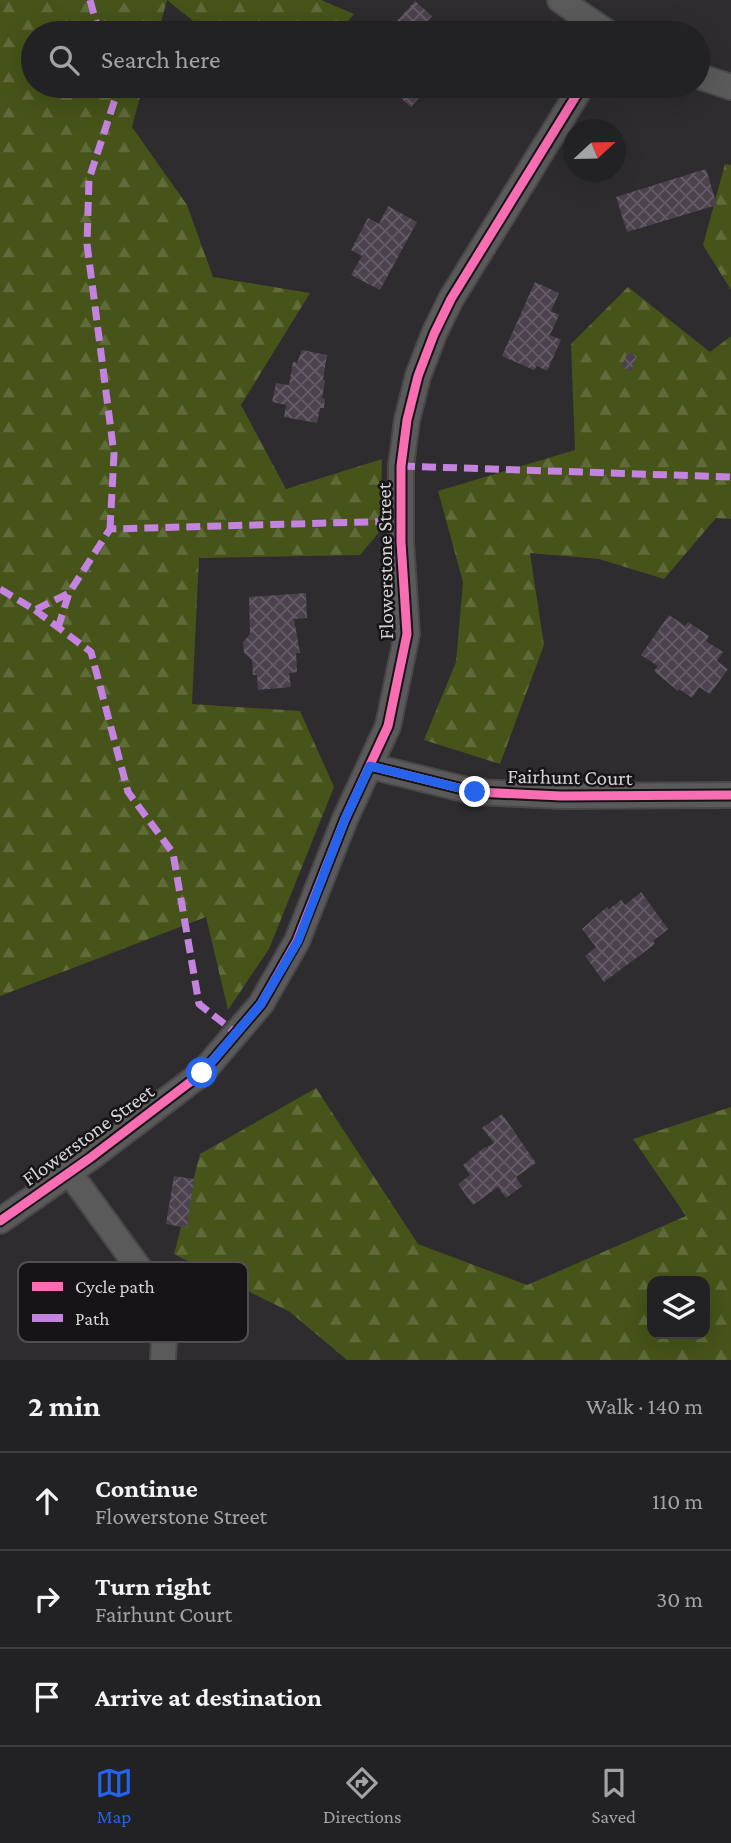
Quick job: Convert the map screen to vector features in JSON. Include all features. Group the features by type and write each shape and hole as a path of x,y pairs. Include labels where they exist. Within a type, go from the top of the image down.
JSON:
{"street":[{"path":"560,0 591,21"},
{"path":"710,80 731,87"},
{"name":"Flowerstone Street","path":"0,1221 202,1073 261,1004 298,941 345,819 388,726 407,634 401,542 401,466 407,420 418,376 433,334 451,299 575,98"},
{"name":"Fairhunt Court","path":"370,766 475,792 561,796 731,795"},
{"path":"69,1172 135,1262"},
{"path":"163,1360 164,1342"}],"green space":[{"path":"0,0 167,0 161,21 21,21 21,98 140,98 132,127 187,205 213,277 310,293 241,405 286,489 382,459 380,531 360,555 199,558 192,704 300,711 334,787 269,949 228,1010 206,917 0,996"},
{"path":"167,0 321,0 354,14 348,21 193,21"},
{"path":"725,164 731,165 731,290 703,245"},
{"path":"628,287 710,352 731,336 731,519 716,518 664,579 599,559 530,553 544,645 500,764 424,740 456,662 463,582 438,491 575,450 571,344"},
{"path":"316,1088 418,1244 527,1285 686,1216 633,1139 731,1107 731,1360 347,1360 290,1312 248,1291 248,1262 190,1262 174,1254 200,1154"}],"building":[{"path":"415,1 432,16 428,21 397,21"},
{"path":"401,98 419,98 411,107"},
{"path":"706,169 717,205 627,232 616,197"},
{"path":"388,206 417,222 380,290 351,275 362,256 351,250 368,218 379,224"},
{"path":"535,282 559,293 551,311 559,315 550,335 561,340 547,371 537,366 534,370 502,356"},
{"path":"302,350 327,355 323,380 324,408 320,408 317,423 284,417 286,405 272,402 276,383 289,385 293,362 297,363"},
{"path":"628,352 637,356 631,371 621,367"},
{"path":"306,593 307,618 294,619 300,653 296,653 297,672 289,673 291,687 258,690 252,660 244,653 243,642 250,634 249,597"},
{"path":"669,615 685,626 688,622 709,636 706,641 723,652 717,661 728,669 710,694 699,687 692,698 679,689 678,691 654,671 658,666 641,655"},
{"path":"641,892 668,929 653,941 655,944 604,982 585,956 596,947 582,929 607,907 609,909 621,900 625,905"},
{"path":"502,1114 536,1163 516,1177 522,1186 506,1198 498,1187 473,1205 458,1184 470,1175 463,1165 494,1143 482,1128"},
{"path":"174,1176 194,1179 187,1228 166,1224"}],"marked path":[{"path":"90,0 96,21"},
{"path":"110,529 114,454 87,244 89,179 115,98"},
{"path":"401,466 731,477"},
{"path":"58,628 69,593 110,529 401,521"},
{"path":"0,589 35,610 69,593"},
{"path":"35,610 91,652 128,792 173,853 199,1004 236,1033"}],"cycle path":[{"path":"0,1221 90,1158 202,1073 261,1004 297,941 345,819 388,726 407,634 401,542 401,466 407,420 418,376 451,299 575,98"},
{"path":"370,766 475,792 561,796 731,795"}],"route":[{"path":"202,1073 261,1004 298,941 345,819 370,766 475,792"}]}
